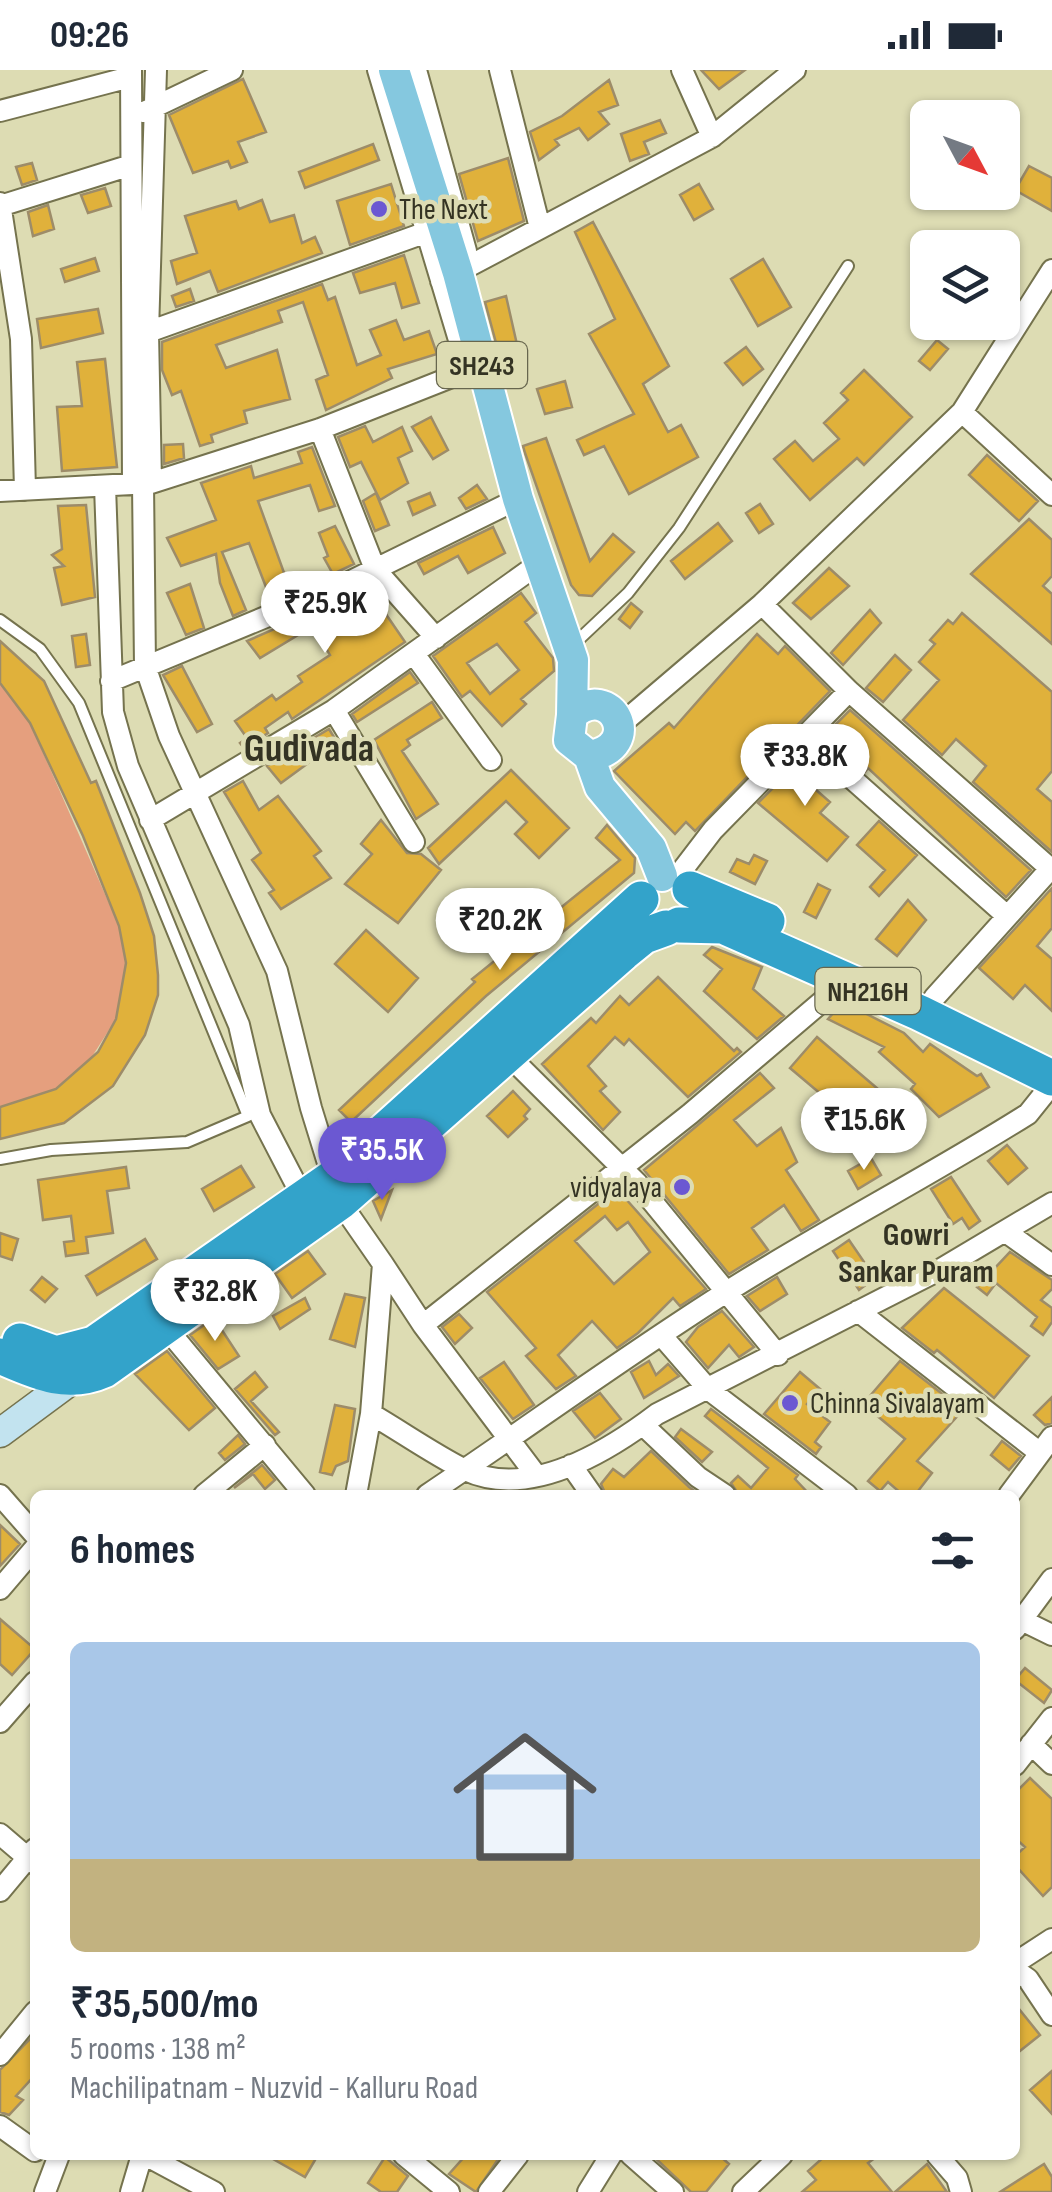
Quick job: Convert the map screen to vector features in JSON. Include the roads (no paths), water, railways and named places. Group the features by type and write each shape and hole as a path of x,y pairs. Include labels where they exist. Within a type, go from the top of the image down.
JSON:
{"highway":[{"path":"0,1334 75,1365 104,1370 167,1330 325,1192 668,885 693,905 672,926 644,936 507,1054 325,1192 75,1365 42,1374 0,1356"},
{"name":"NH216H","path":"668,885 934,998 1052,1055"},
{"name":"NH216H","path":"672,926 723,926 1052,1081"}],"main road":[{"name":"SH243","path":"394,70 456,274 475,368 571,654 616,718"},
{"name":"SH243","path":"571,654 569,740 589,756 600,787 651,848 668,885"},
{"path":"572,714 581,706 598,703 616,718 617,742 605,753 589,756"}],"street":[{"path":"142,482 156,70"},
{"path":"130,116 232,70"},
{"path":"378,70 427,232 456,274"},
{"path":"416,70 456,274"},
{"path":"500,70 540,228"},
{"path":"682,70 712,138"},
{"path":"456,274 712,138 795,70"},
{"path":"0,112 131,74 128,166 142,482 144,666 195,794 277,971 325,1192"},
{"path":"25,490 21,339 0,205 128,166"},
{"path":"148,332 427,232"},
{"path":"616,718 762,604 962,412 1052,270"},
{"path":"0,491 142,482 320,429 475,368"},
{"path":"962,412 1052,495"},
{"path":"320,429 375,569 436,638"},
{"path":"105,486 113,712 128,766 239,1025 260,1115 383,1264 423,1325 536,1475"},
{"path":"112,681 375,569 518,499"},
{"path":"150,820 334,710 541,562"},
{"path":"762,604 848,691 1052,869 934,998"},
{"path":"414,654 454,715 491,760"},
{"path":"668,885 714,830 848,691"},
{"path":"334,710 414,842"},
{"path":"805,736 1007,916"},
{"path":"423,1325 620,1165 690,1114 845,982"},
{"path":"507,1054 620,1165 729,1290 735,1308 778,1355"},
{"path":"436,1490 468,1471 506,1438 729,1290 1028,1114 1052,1081"},
{"path":"372,1414 468,1471 520,1488 536,1475 572,1465 778,1355 1006,1232 1052,1203"},
{"path":"1006,1232 1052,1265"},
{"path":"359,1490 372,1414 383,1264"},
{"path":"858,1311 1046,1445 1013,1490"},
{"path":"167,1330 301,1490"},
{"path":"662,1336 708,1389 840,1490"},
{"path":"0,1433 75,1365"},
{"path":"643,1425 698,1478 716,1490"},
{"path":"210,1490 264,1444"},
{"path":"572,1465 589,1490"},
{"path":"0,1495 30,1529"},
{"path":"0,1589 30,1554"},
{"path":"1020,1618 1052,1579"},
{"path":"1020,1623 1052,1635"},
{"path":"0,1722 30,1688"},
{"path":"1020,1758 1052,1718"},
{"path":"1031,1744 1052,1764"},
{"path":"0,1834 30,1855"},
{"path":"0,1891 30,1860"},
{"path":"1020,1963 1052,1938"},
{"path":"1020,1972 1052,2015"},
{"path":"0,2055 30,2018"},
{"path":"0,2126 30,2145"},
{"path":"44,2192 48,2160"},
{"path":"131,2192 142,2160"},
{"path":"153,2160 214,2192"},
{"path":"410,2160 449,2192"},
{"path":"488,2192 514,2160"},
{"path":"588,2192 608,2160"},
{"path":"637,2160 673,2192"},
{"path":"744,2192 775,2160"},
{"path":"941,2160 957,2178 961,2192"},
{"path":"760,2176 775,2192"}],"lane":[{"path":"571,654 628,594 678,528 848,266"},
{"path":"0,620 40,649 79,703 248,1116 187,1142 51,1150 0,1160"}],"place":[{"name":"The Next","path":"379,209"},
{"name":"vidyalaya","path":"682,1187"},
{"name":"Chinna Sivalayam","path":"790,1403"}],"district":[{"name":"Gudivada","path":"309,747"},
{"name":"Gowri Sankar Puram","path":"916,1252"}]}
